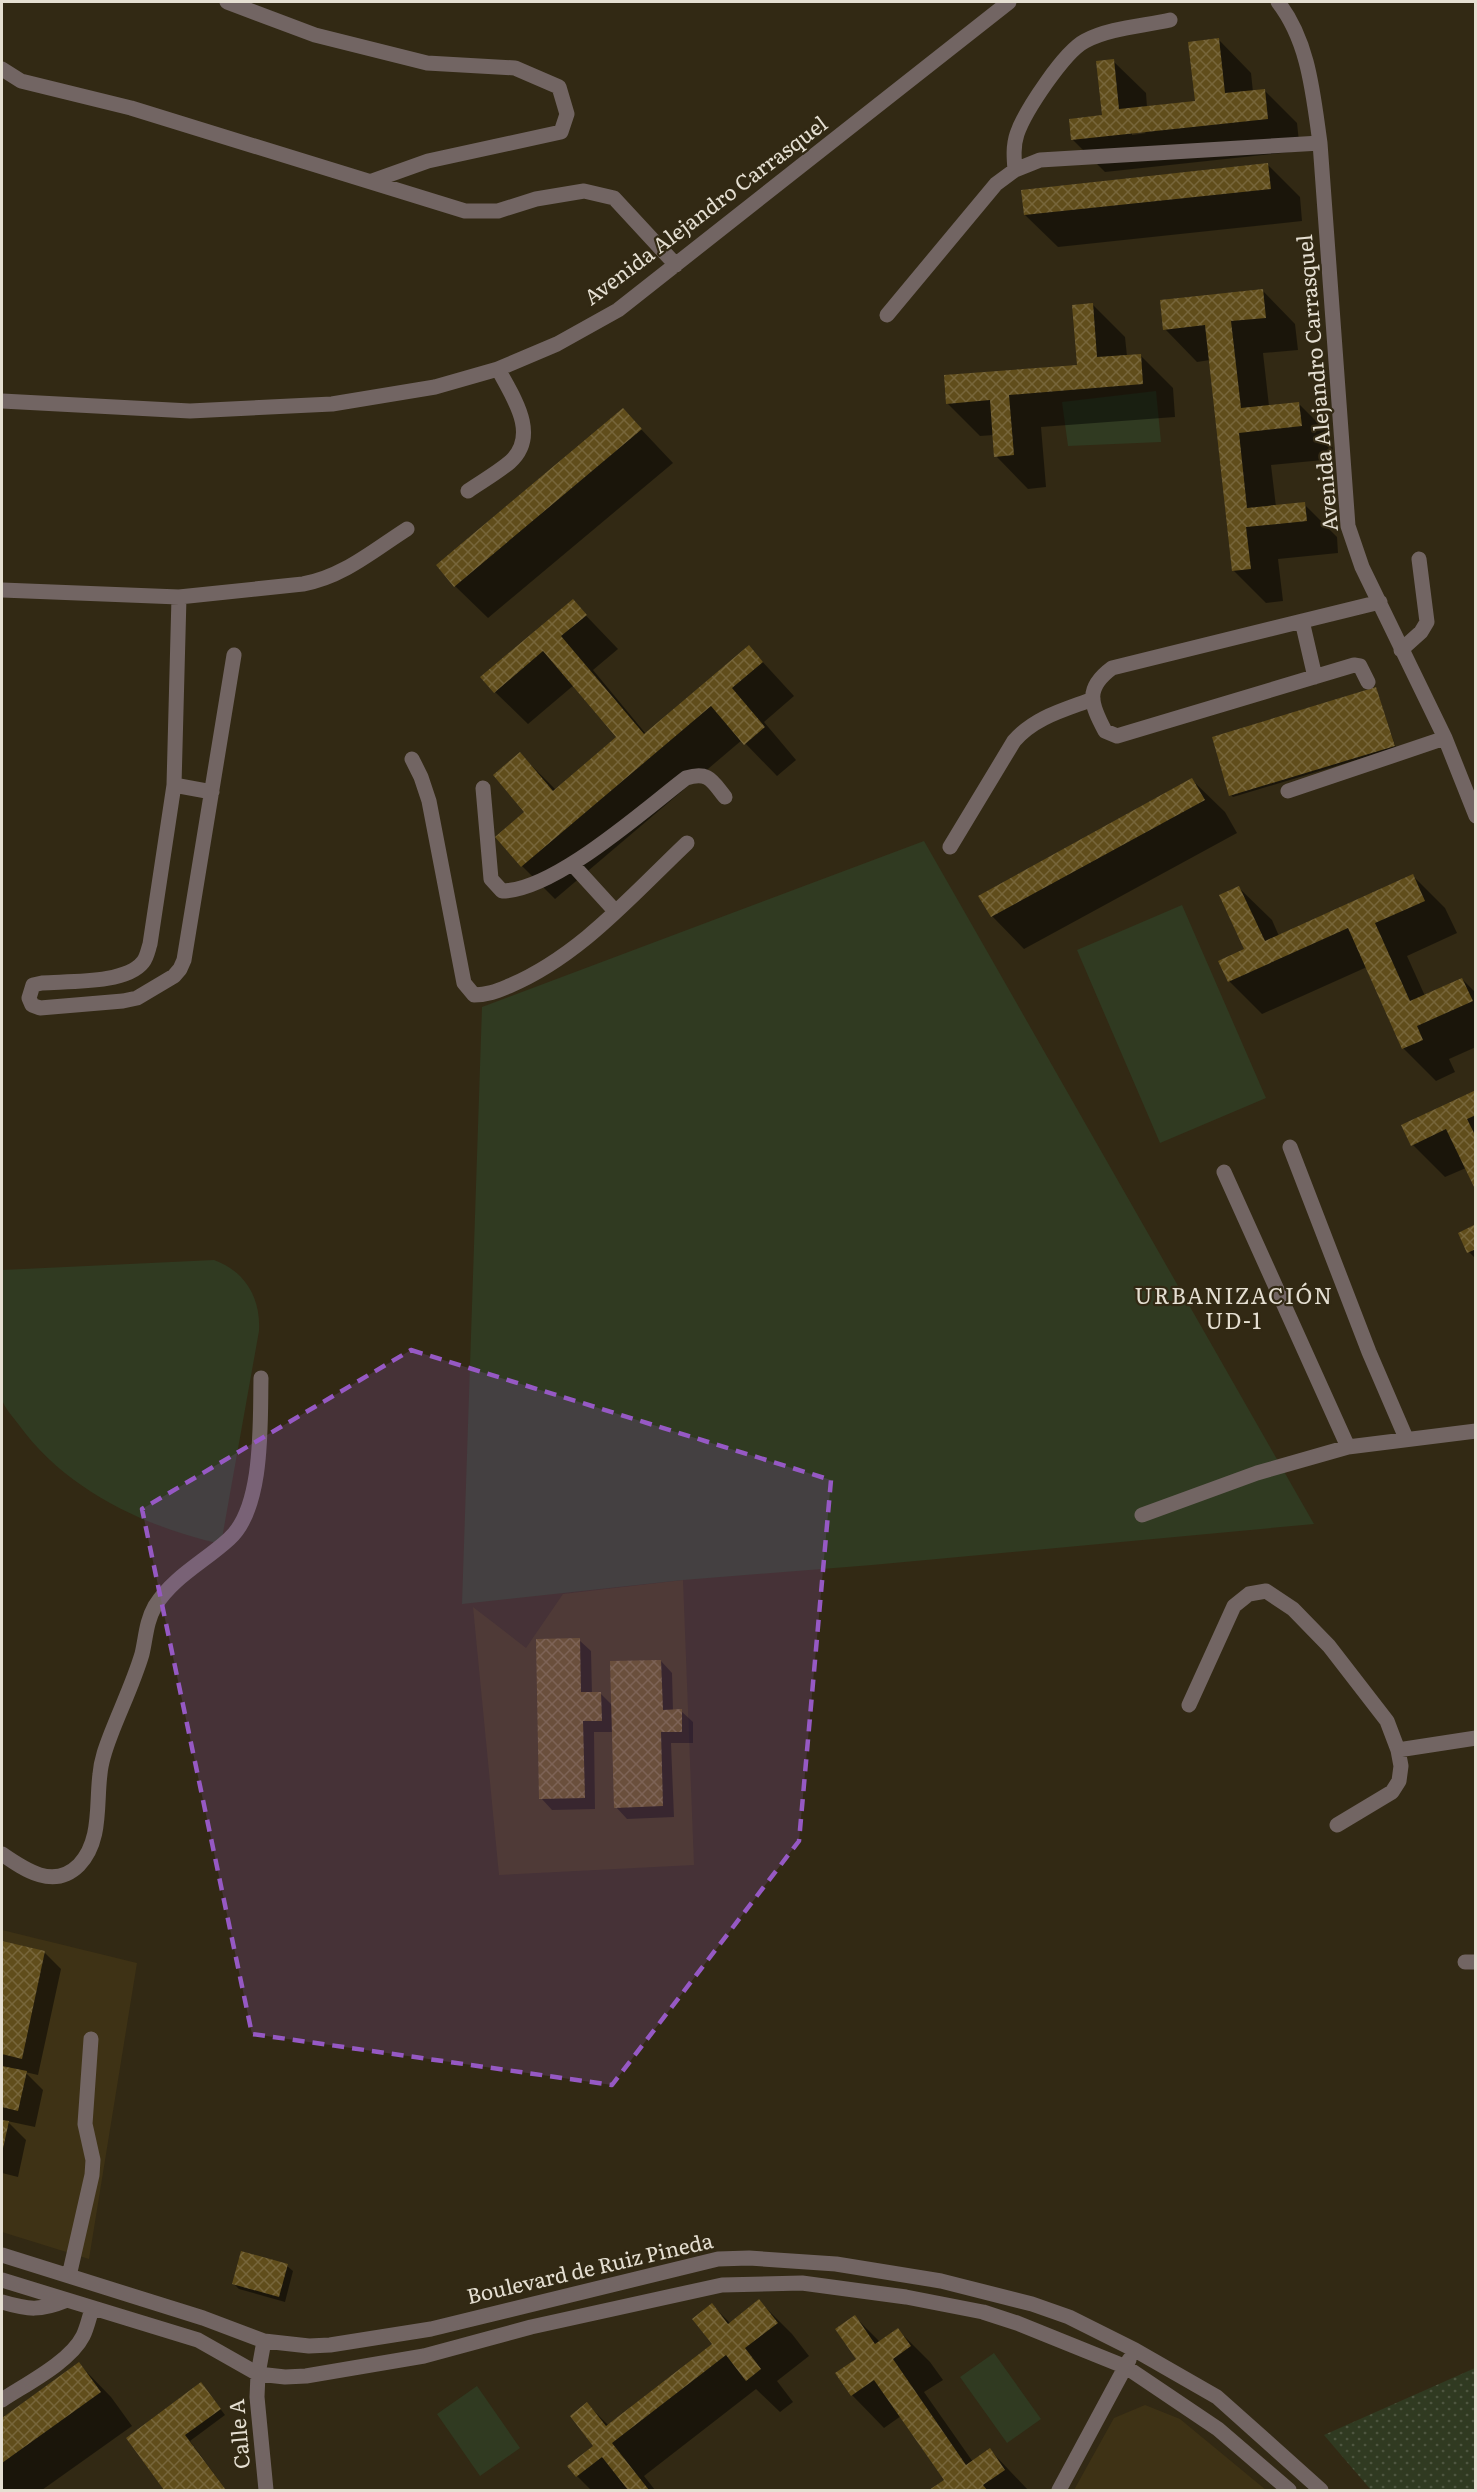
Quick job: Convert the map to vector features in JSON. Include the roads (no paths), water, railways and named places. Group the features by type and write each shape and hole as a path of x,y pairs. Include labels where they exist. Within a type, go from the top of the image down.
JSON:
{"street":[{"path":"227,2 315,35 427,63 515,68 559,87 567,114 561,132 428,161 372,181"},
{"name":"Avenida Alejandro Carrasquel","path":"2,401 190,411 332,404 435,387 498,369 557,344 618,310 1009,2"},
{"name":"Avenida Alejandro Carrasquel","path":"1278,2 1289,16 1306,56 1320,143 1348,526 1362,567 1445,738 1476,816"},
{"path":"1015,171 1014,153 1017,135 1028,111 1066,57 1083,42 1098,35 1170,20"},
{"path":"2,69 21,81 131,108 465,211 498,211 536,199 584,191 614,198 676,265"},
{"path":"887,315 996,184 1015,171 1040,160 1320,143"},
{"path":"468,491 510,462 520,450 525,437 519,407 498,369"},
{"path":"2,590 179,597 322,581 340,573 407,529"},
{"path":"1401,650 1421,632 1427,622 1419,559"},
{"path":"179,597 174,785 150,944 144,961 131,973 116,977 42,982 33,985 29,998 32,1005 40,1008 137,998 180,969 184,960 234,655"},
{"path":"1368,682 1360,666 1354,665 1117,736 1104,730 1093,699 1093,687 1098,678 1112,668 1380,602"},
{"path":"1302,621 1315,677"},
{"path":"950,847 1014,741 1025,729 1037,720 1093,699"},
{"path":"1288,791 1445,738"},
{"path":"412,759 429,801 464,983 474,995 487,995 531,976 576,948 687,843"},
{"path":"483,788 490,879 502,891 515,891 573,865 686,778 698,774 708,777 725,797"},
{"path":"174,785 212,792"},
{"path":"573,865 615,911"},
{"path":"1290,1147 1369,1352 1406,1438"},
{"path":"1224,1172 1348,1447"},
{"path":"2,1854 30,1873 49,1878 64,1874 78,1866 87,1853 96,1833 100,1772 104,1752 142,1653 145,1628 166,1590 231,1538 243,1521 260,1463 261,1378"},
{"path":"1142,1515 1257,1473 1348,1447 1476,1431"},
{"path":"1189,1705 1234,1606 1249,1594 1266,1591 1293,1609 1329,1646 1387,1721 1398,1750 1401,1766 1399,1781 1392,1792 1337,1825"},
{"path":"1398,1750 1476,1738"},
{"path":"69,2276 92,2175 93,2160 85,2124 91,2039"},
{"name":"Boulevard de Ruiz Pineda","path":"2,2255 203,2318 264,2342 290,2345 330,2345 431,2329 718,2259 749,2258 836,2265 941,2281 993,2293 1069,2317 1135,2350 1216,2397 1321,2490"},
{"name":"Boulevard de Ruiz Pineda","path":"2,2280 198,2340 258,2374 285,2377 306,2376 424,2356 531,2327 722,2285 776,2283 843,2287 944,2303 983,2312 1052,2335 1126,2367 1218,2429 1289,2490"},
{"path":"2,2302 25,2309 47,2308 67,2300"},
{"path":"2,2400 60,2361 76,2347 84,2335 92,2309"},
{"name":"Calle A","path":"264,2342 258,2374 257,2397 266,2490"},
{"path":"1059,2490 1135,2350"}],"district":[{"name":"URBANIZACIÓN UD-1","path":"1234,1308"}]}
